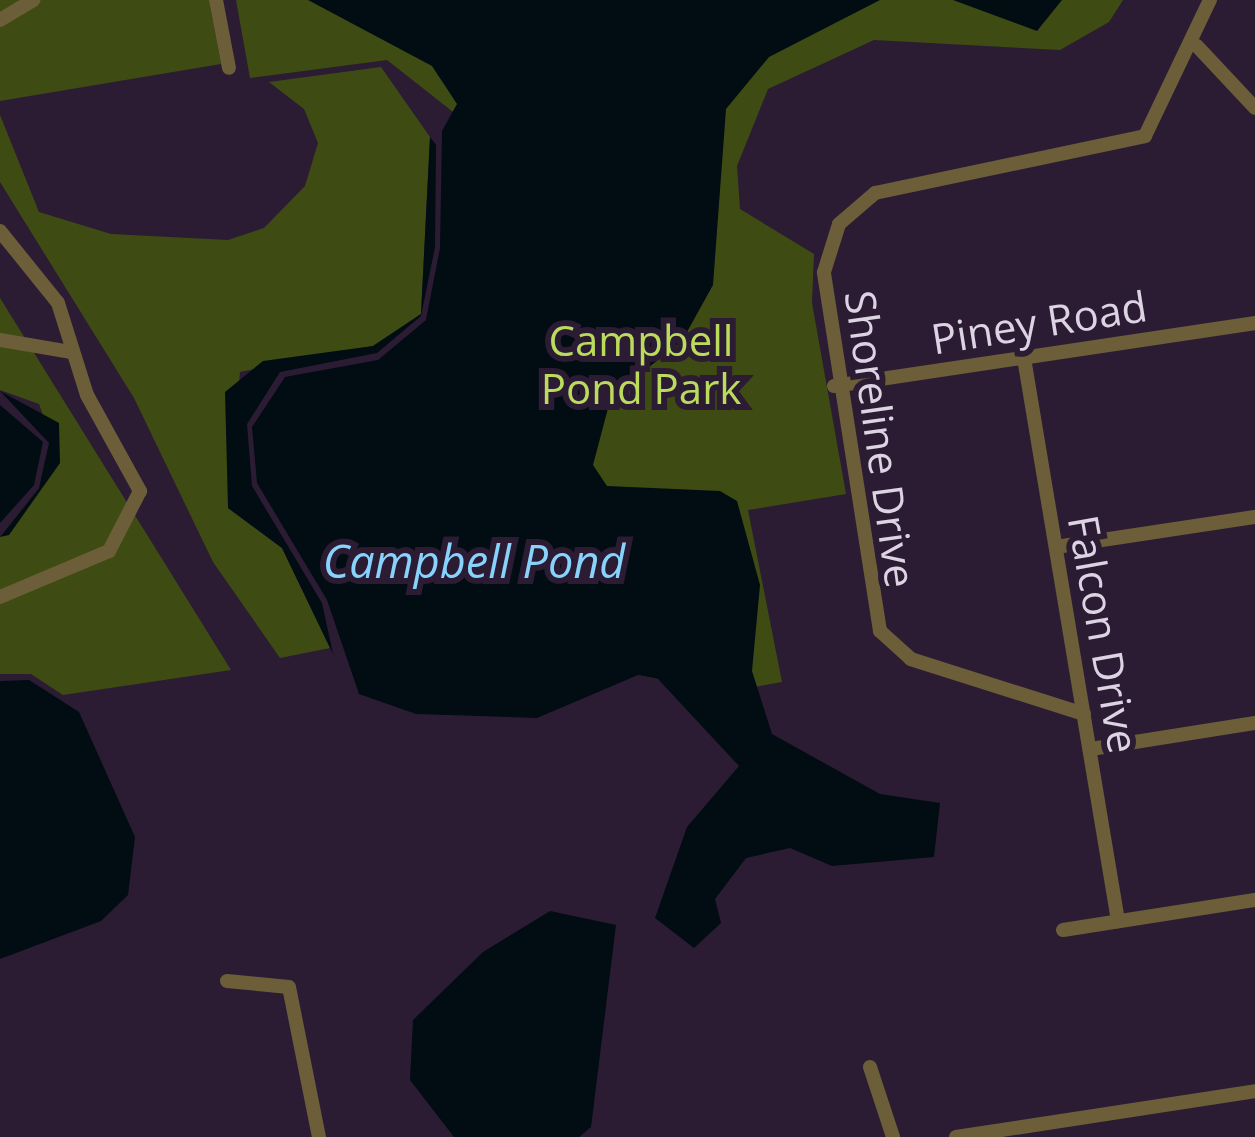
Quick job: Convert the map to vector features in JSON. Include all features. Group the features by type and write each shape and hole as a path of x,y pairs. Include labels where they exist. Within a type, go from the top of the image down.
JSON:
{"street":[{"path":"0,20 34,0"},
{"path":"216,0 229,68"},
{"name":"Shoreline Drive","path":"1084,714 911,659 880,631 834,386 824,272 849,213 908,182 1136,142 1197,46 1210,0"},
{"path":"1197,46 1255,108"},
{"path":"0,231 58,303 70,352 136,474 139,511 110,550 0,597"},
{"name":"Piney Road","path":"834,386 1255,322"},
{"path":"0,340 70,352"},
{"name":"Falcon Drive","path":"1024,358 1118,921"},
{"path":"1056,547 1255,517"},
{"path":"1091,749 1255,723"},
{"path":"1063,930 1255,900"},
{"path":"227,981 289,987 319,1137"},
{"path":"870,1067 893,1137"},
{"path":"956,1137 1255,1091"}],"green space":[{"path":"0,0 209,0 221,64 0,101"},
{"name":"Campbell Pond","path":"236,0 1123,0 1109,22 1060,50 874,40 768,89 737,166 740,209 814,254 812,303 846,494 748,510 782,682 721,693 358,614 466,326 490,141 387,60 250,78"},
{"path":"381,67 430,137 421,314 373,346 240,372 228,508 282,548 330,648 280,658 213,562 134,398 0,182 0,115 39,212 111,234 228,240 264,228 305,186 318,143 304,109 269,82"},
{"path":"0,298 231,670 63,695 31,674 0,674 0,537 60,462 39,404 0,390"}],"water":[{"name":"Campbell Pond","path":"308,0 880,0 769,57 726,109 713,285 682,341 611,397 593,465 607,486 720,491 737,501 760,585 752,671 772,734 880,794 940,803 934,857 832,866 790,848 746,858 715,899 721,923 694,948 655,918 687,827 739,766 658,679 638,675 537,718 416,714 359,694 327,600 257,483 252,427 285,377 378,360 426,320 440,248 442,131 457,104 432,66"},
{"path":"953,0 1062,0 1037,31"},
{"path":"430,137 436,145 435,247 421,316 377,353 280,372 247,424 252,486 322,603 333,654 282,548 228,508 225,392 263,361 373,346 421,314"},
{"path":"0,391 59,423 60,463 9,535 0,537 39,488 49,443"},
{"path":"0,405 43,442 34,485 0,523"},
{"path":"29,680 79,712 135,837 128,895 101,921 0,959 0,681"},
{"path":"550,911 616,925 591,1127 579,1137 454,1137 410,1080 413,1020 483,952"}],"park label":[{"name":"Campbell Pond Park","path":"641,364"}]}
